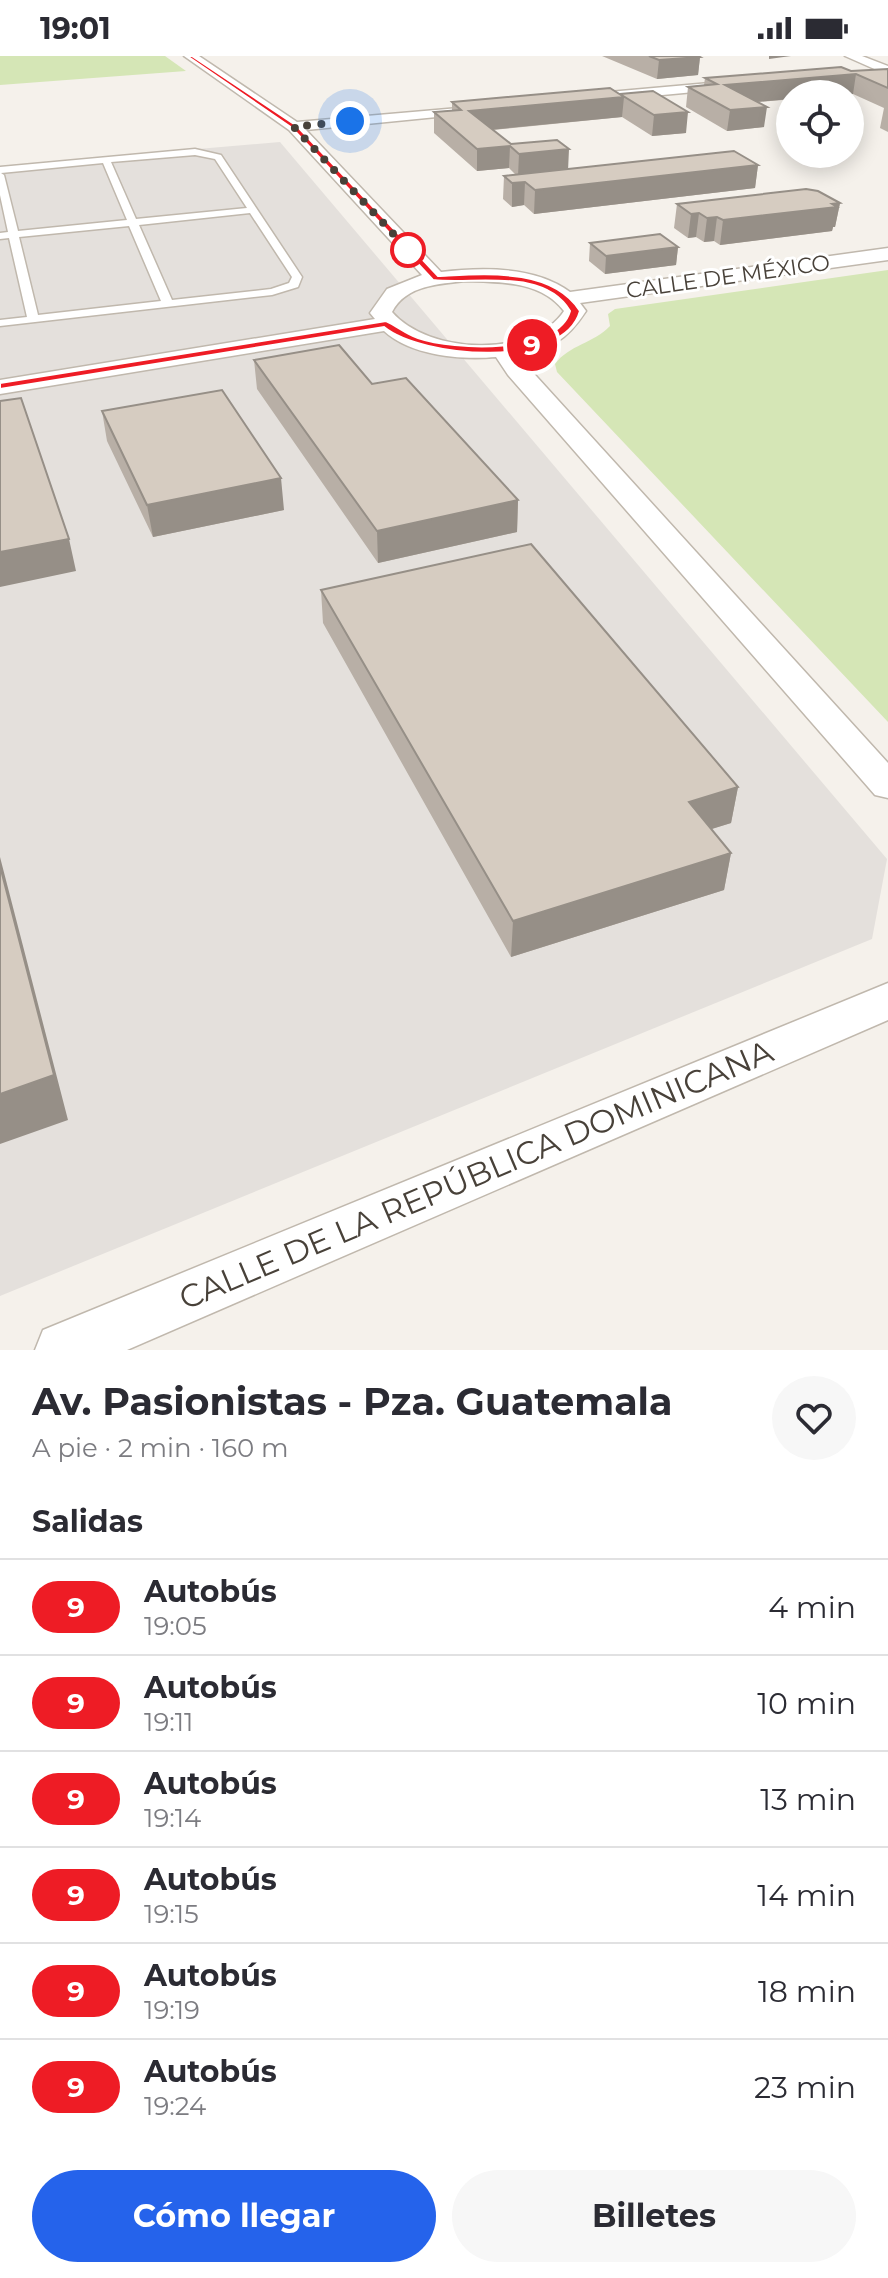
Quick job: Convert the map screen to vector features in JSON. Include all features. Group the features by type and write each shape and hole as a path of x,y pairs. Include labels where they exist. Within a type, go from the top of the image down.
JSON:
{"street":[{"path":"190,56 294,127 436,278"},
{"path":"851,56 887,71"},
{"path":"855,73 887,71"},
{"path":"587,99 745,84"},
{"path":"294,127 492,108"},
{"name":"CALLE DE MÉXICO","path":"567,299 888,254"},
{"path":"466,275 526,280 550,288 567,299 575,311 572,324 557,335 533,344 502,350 473,351 431,345 398,334 386,324 381,313 385,302 396,292 436,278 466,275"},
{"path":"0,387 386,324"},
{"path":"502,350 526,382 888,786"},
{"name":"CALLE DE LA REPÚBLICA DOMINICANA","path":"63,1350 888,1001"}],"lane":[{"path":"0,323 33,320 272,292 294,285 297,277 218,157 195,152 0,172 33,320"},
{"path":"106,160 168,304"},
{"path":"0,236 253,210"}],"shaded area":[{"path":"280,142 887,859 872,939 0,1296 0,166"}],"green space":[{"path":"0,56 165,56 186,71 0,85"},
{"path":"888,270 888,722 557,372 555,364 567,352 610,326 608,314 615,309"}],"building":[{"path":"649,56 698,56 700,57 659,60"},
{"path":"841,67 851,71 888,69 888,88 856,74 725,85 767,107 730,110 688,87 717,84 705,78"},
{"path":"610,88 624,97 469,111 511,144 557,140 569,149 519,154 510,146 477,149 434,112 461,110 452,102"},
{"path":"653,91 688,112 654,115 620,94"},
{"path":"734,151 758,165 535,190 525,182 512,183 504,176"},
{"path":"806,189 818,191 840,203 832,204 837,207 723,220 707,218 699,213 691,214 677,204"},
{"path":"660,234 678,247 606,256 590,243"},
{"path":"339,345 372,384 406,378 518,500 377,531 254,360"},
{"path":"222,390 281,478 147,505 102,411"},
{"path":"21,398 69,539 0,552 0,401"},
{"path":"531,544 738,787 689,802 731,853 513,921 321,590"},
{"path":"0,866 54,1075 0,1094"}],"bus line":[{"name":"9","path":"0,387 386,324 398,334 418,342 473,351 533,344 557,335 572,324 575,311 567,299 550,288 526,280 497,276 436,278 294,127 190,56"}],"route":[{"path":"350,121 294,127 413,255 408,250"}]}
